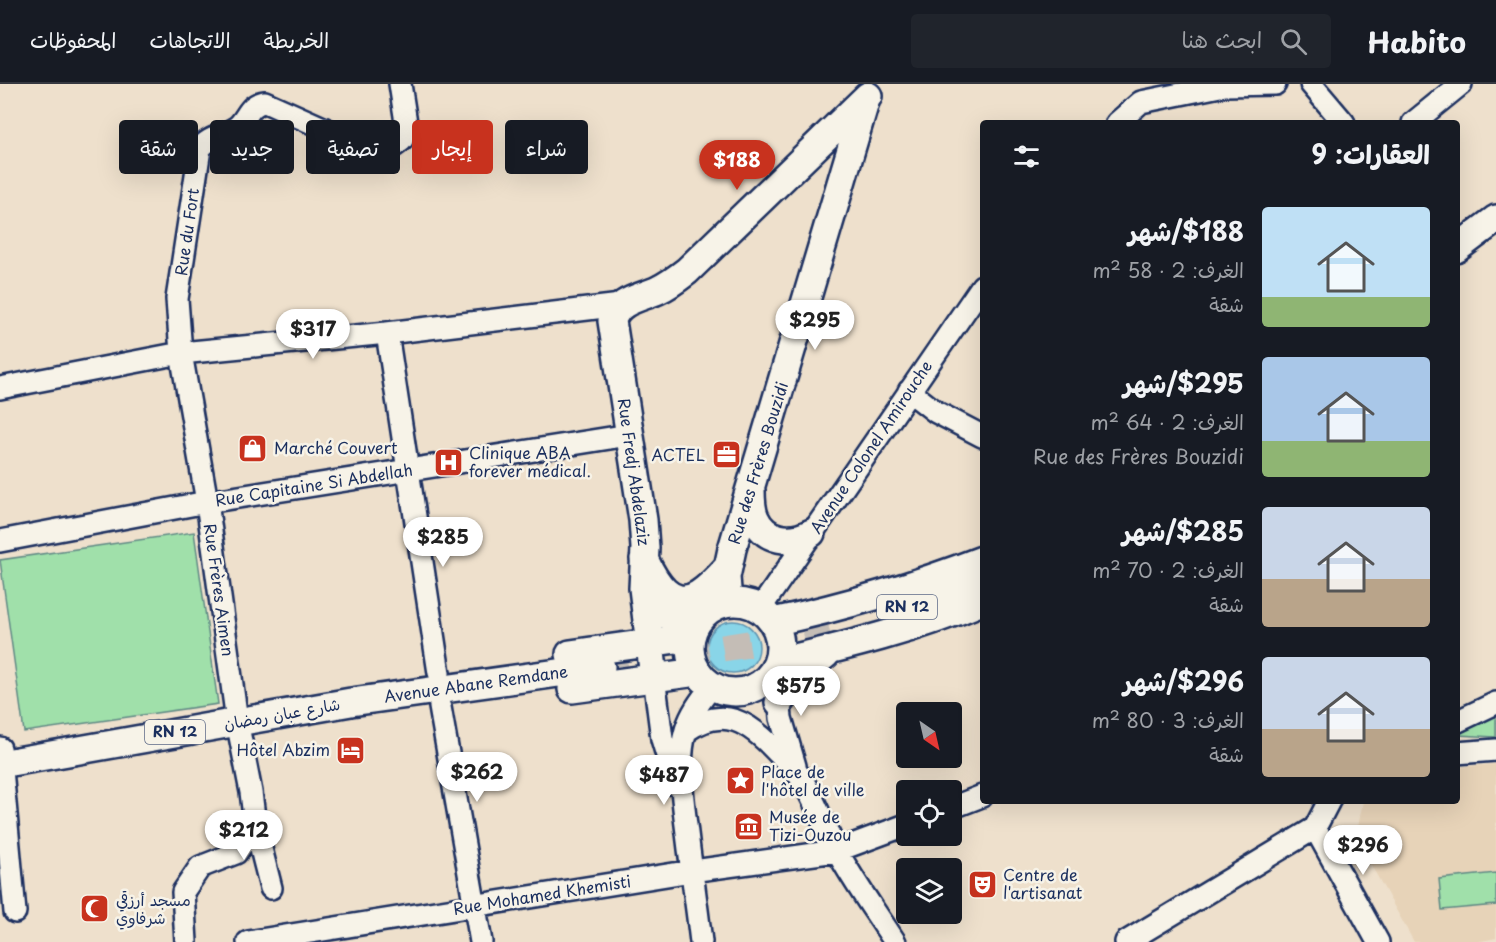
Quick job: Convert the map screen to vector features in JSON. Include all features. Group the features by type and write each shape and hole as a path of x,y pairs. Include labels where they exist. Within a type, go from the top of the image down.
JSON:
{"main road":[{"path":"621,305 668,285 687,271 870,90"},
{"name":"Rue des Frères Bouzidi","path":"728,602 728,568 870,90"},
{"path":"1460,246 1496,219"},
{"name":"Rue Fredj Abdelaziz","path":"621,305 616,310 612,321 643,520 643,588 654,677"},
{"path":"751,487 754,517 766,532 774,537 793,540 811,533"},
{"path":"644,559 658,586 672,596 680,598 698,595 728,568"},
{"path":"766,615 881,596 924,583 980,561"},
{"name":"RN 12","path":"831,639 895,611 980,581"},
{"path":"643,588 659,612 693,632"},
{"path":"351,702 400,711 654,677 704,679 730,692 749,690 765,681 777,664 780,654 780,638 766,615 739,602 728,602 708,610 693,632 691,655 704,679"},
{"path":"777,664 831,639 929,621 980,602"},
{"path":"351,702 393,683 439,673 650,644 693,632"},
{"path":"779,702 831,639"},
{"name":"Avenue Abane Remdane","path":"351,702 601,667"},
{"name":"شارع عبان رمضان","path":"1,758 351,702"}],"street":[{"name":"Rue du Fort","path":"181,353 177,299 196,165 200,149 205,142 238,126 251,108 258,103 265,102 366,147 394,146 402,140 407,129 400,84"},
{"path":"1120,120 1141,102 1225,85 1275,84"},
{"path":"1311,84 1341,120"},
{"path":"1417,120 1461,84"},
{"path":"1460,246 1496,234"},
{"name":"Avenue Colonel Amirouche","path":"766,615 811,533 980,289"},
{"path":"0,388 181,353 387,333 621,305"},
{"path":"387,333 439,673"},
{"name":"Rue Frères Aimen","path":"181,353 207,502 237,721 255,825 271,888"},
{"path":"909,391 936,412 980,435"},
{"name":"Rue Capitaine Si Abdellah","path":"0,541 207,502 629,435"},
{"path":"777,664 779,702 785,737 799,775 836,851 895,942"},
{"path":"654,677 665,753 683,802"},
{"path":"701,942 683,802 682,757 686,730 696,708 704,679"},
{"path":"1460,720 1496,703"},
{"path":"440,707 476,906 480,942"},
{"path":"686,730 712,717 724,717 740,722 764,738 799,775"},
{"path":"1460,753 1496,750"},
{"path":"1,758 15,912"},
{"path":"962,804 980,797"},
{"path":"1126,942 1314,828 1327,804"},
{"path":"186,942 183,892 200,867 236,853 255,825"},
{"path":"1314,828 1378,942"},
{"name":"Rue Mohamed Khemisti","path":"248,942 692,871 836,851 896,829"}],"shaded area":[{"path":"1496,764 1496,938 1477,942 1414,942 1356,838 1362,804 1460,804 1460,767"}],"green space":[{"path":"194,532 218,704 24,732 0,560"},
{"path":"1496,715 1496,737 1460,735 1460,731"},
{"path":"1496,873 1496,905 1442,910 1439,879"}],"water":[{"path":"733,621 743,623 751,629 757,637 759,647 757,657 751,665 743,671 733,673 723,671 715,665 709,657 707,647 709,637 715,629 723,623"}],"tunnel":[{"path":"601,667 774,640 829,628"}],"place":[{"name":"Marché Couvert","path":"253,448"},
{"name":"ACTEL","path":"726,455"},
{"name":"Clinique ABA forever médical.","path":"448,462"},
{"name":"Hôtel Abzim","path":"351,750"},
{"name":"Place de l'hôtel de ville","path":"740,781"},
{"name":"Musée de Tizi-Ouzou","path":"748,826"},
{"name":"Centre de l'artisanat","path":"982,884"},
{"name":"مسجد أرزقي شرفاوي","path":"95,909"}]}
